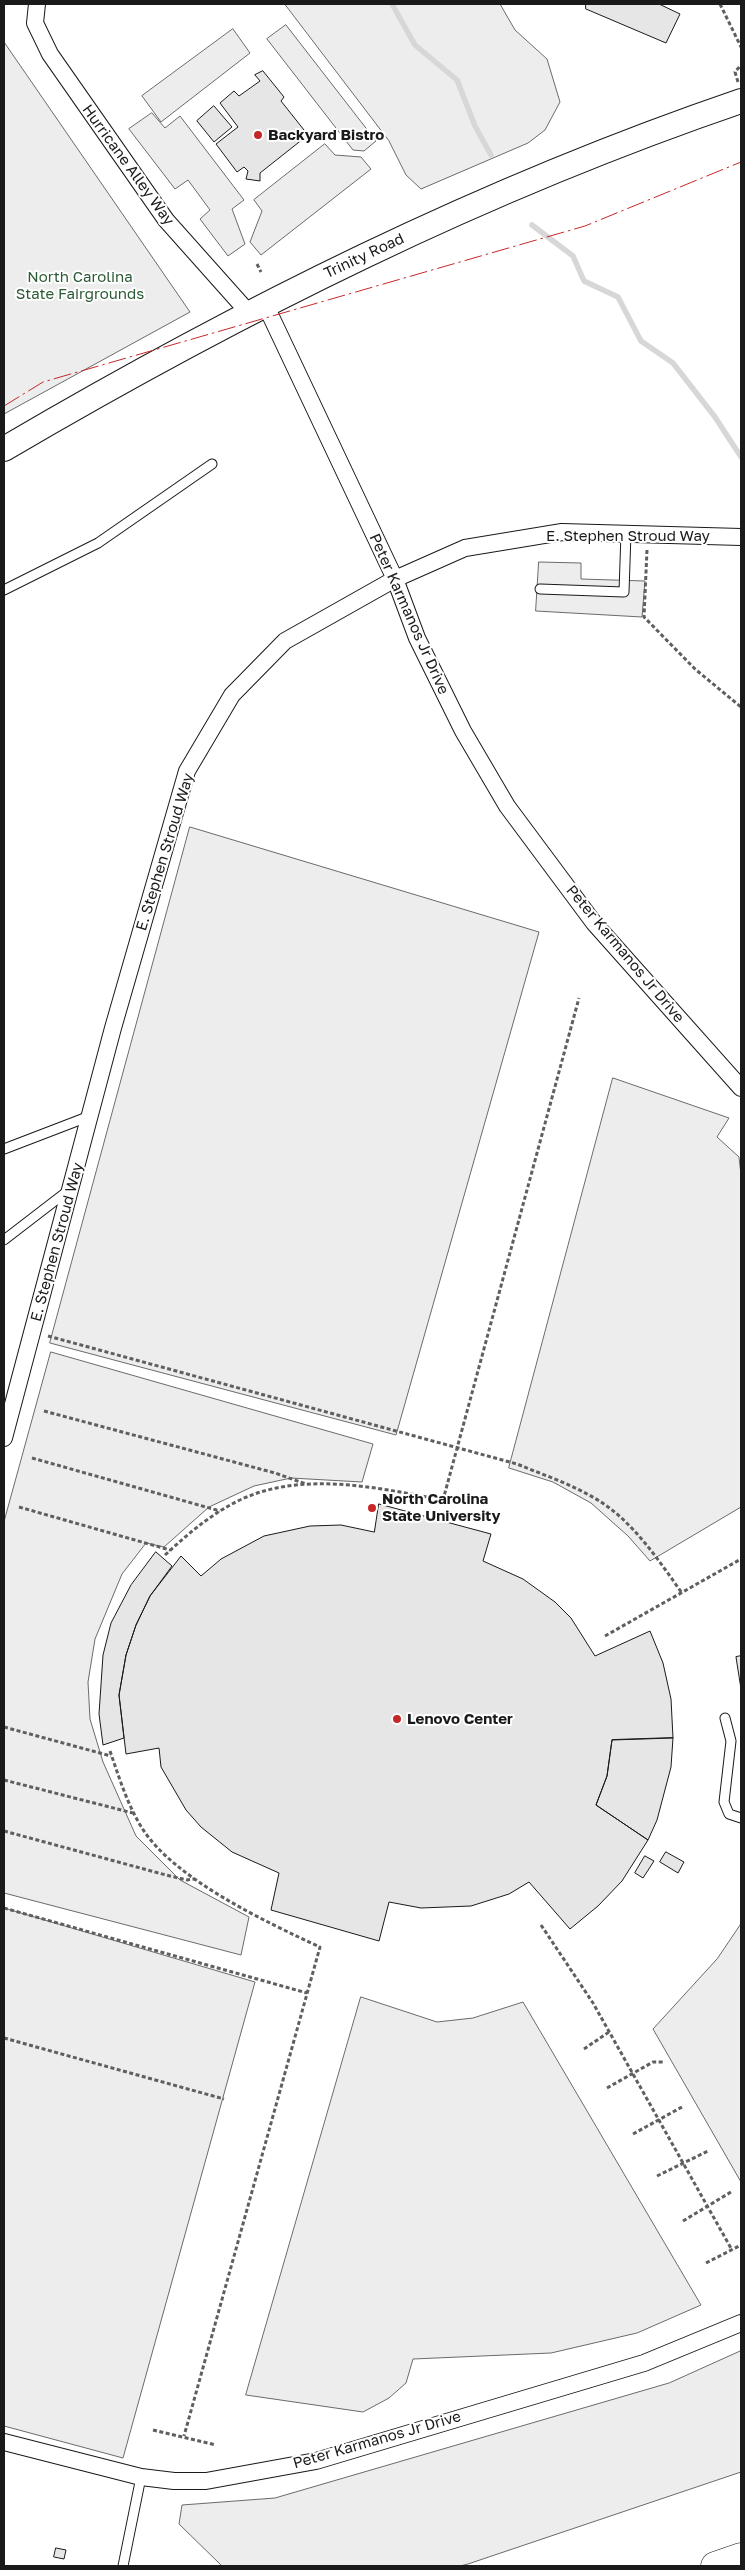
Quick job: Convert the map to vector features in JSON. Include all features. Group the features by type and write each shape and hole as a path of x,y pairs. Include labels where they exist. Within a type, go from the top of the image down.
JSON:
{"highway":[{"path":"715,2566 741,2558"}],"main road":[{"name":"Trinity Road","path":"4,449 102,392 256,308 373,251 571,163 741,101"}],"street":[{"name":"Hurricane Alley Way","path":"37,4 35,23 50,54 166,220 256,308"},
{"name":"Peter Karmanos Jr Drive","path":"256,308 395,579 417,638 463,731 508,806 594,923 741,1088"},
{"name":"E. Stephen Stroud Way","path":"4,1438 113,1028 187,771 232,695 286,641 395,579 465,548 508,539 562,532 741,537"},
{"name":"Peter Karmanos Jr Drive","path":"4,2442 140,2477 174,2481 206,2481 316,2461 644,2363 741,2323"}],"lane":[{"path":"4,590 98,543 212,464"},
{"path":"540,589 624,592 626,533"},
{"path":"4,1149 91,1116"},
{"path":"4,1240 72,1187"},
{"path":"725,1718 731,1741 724,1802 729,1814 741,1818"},
{"path":"123,2566 140,2477"}],"path":[{"path":"720,4 741,47"},
{"path":"735,72 741,65"},
{"path":"257,264 261,272"},
{"path":"646,570 644,617 695,669 741,707"},
{"path":"164,1555 198,1525 220,1511 257,1494 308,1485 349,1486 392,1490 443,1500 579,998"},
{"path":"48,1336 517,1464 574,1487 604,1504 635,1532 682,1593"},
{"path":"44,1410 275,1473 308,1485"},
{"path":"32,1458 220,1511"},
{"path":"19,1507 170,1550"},
{"path":"605,1636 741,1559"},
{"path":"4,1727 112,1756"},
{"path":"110,1751 134,1813 143,1830 172,1863 194,1879 279,1928 320,1947 184,2436"},
{"path":"4,1780 134,1813"},
{"path":"4,1831 166,1876 187,1880 194,1879"},
{"path":"4,1908 307,1993"},
{"path":"541,1925 593,2003 732,2250"},
{"path":"584,2048 609,2032"},
{"path":"4,2038 224,2099"},
{"path":"607,2088 633,2075 652,2062 663,2062"},
{"path":"633,2134 682,2107"},
{"path":"657,2176 682,2162 708,2151"},
{"path":"683,2221 732,2192"},
{"path":"706,2263 741,2244"},
{"path":"153,2430 216,2445"}],"shaded area":[{"path":"285,4 500,4 515,30 547,59 560,102 545,130 528,143 421,189 406,175 389,141"},
{"path":"286,25 376,141 364,151 353,150 267,39"},
{"path":"233,29 250,53 161,122 142,96"},
{"name":"North Carolina State Fairgrounds","path":"4,42 190,312 4,414"},
{"path":"152,113 165,128 180,116 244,200 232,209 245,244 228,256 200,219 210,210 188,180 175,189 129,129"},
{"path":"325,144 335,155 361,157 371,169 261,255 250,242 262,211 254,200"},
{"path":"539,562 581,563 581,579 645,581 642,617 536,611"},
{"path":"190,827 539,932 396,1435 50,1343"},
{"path":"613,1078 729,1118 717,1137 739,1157 741,1175 741,1507 650,1561 628,1536 591,1503 553,1482 509,1468"},
{"path":"51,1352 373,1444 362,1482 291,1478 254,1486 209,1507 164,1547 146,1543 122,1574 95,1639 88,1682 90,1719 103,1762 136,1836 180,1880 249,1917 241,1955 4,1893 4,1522"},
{"path":"4,1908 255,1982 123,2458 4,2426"},
{"path":"741,1924 741,2182 653,2029 717,1959"},
{"path":"361,1997 437,2022 473,2018 523,2002 701,2305 637,2333 551,2353 413,2359 406,2383 389,2398 363,2412 246,2395"},
{"path":"741,2351 741,2472 468,2564 460,2566 222,2566 179,2524 182,2505 275,2498 669,2383"}],"building":[{"path":"586,4 659,4 680,14 666,43 586,9"},
{"path":"263,71 284,97 281,101 308,135 260,173 260,181 246,179 248,171 244,167 237,172 216,144 238,127 220,103 234,91 239,96 260,81 255,75"},
{"path":"214,106 232,127 214,142 197,121"},
{"name":"Lenovo Center","path":"379,1504 491,1534 483,1561 523,1579 555,1602 571,1618 595,1656 650,1631 663,1663 671,1699 673,1738 612,1740 607,1776 596,1805 648,1840 622,1881 598,1906 570,1929 529,1882 509,1894 471,1906 421,1908 389,1902 379,1941 271,1910 279,1873 232,1852 201,1827 186,1810 161,1767 159,1748 126,1754 119,1695 126,1655 136,1625 150,1596 181,1556 201,1576 221,1559 264,1536 310,1526 341,1525 374,1532"},
{"path":"156,1552 172,1566 150,1596 136,1625 126,1655 119,1695 124,1738 103,1745 99,1714 103,1655 111,1623 131,1585"},
{"path":"741,1656 741,1689 736,1657"},
{"path":"673,1738 671,1767 657,1820 648,1840 596,1805 607,1776 612,1740"},
{"path":"666,1852 684,1862 678,1873 660,1862"},
{"path":"645,1856 654,1861 643,1878 635,1873"},
{"path":"56,2548 66,2550 64,2559 54,2557"}],"waterway":[{"path":"392,4 415,45 457,80 475,126 491,155"},
{"path":"532,225 573,256 584,281 618,297 641,341 673,363 715,417 741,457"}],"power":[{"path":"4,406 43,382 585,226 741,162"}],"place":[{"name":"Backyard Bistro","path":"258,135"},
{"name":"North Carolina State University","path":"372,1508"},
{"name":"Lenovo Center","path":"397,1719"}]}
